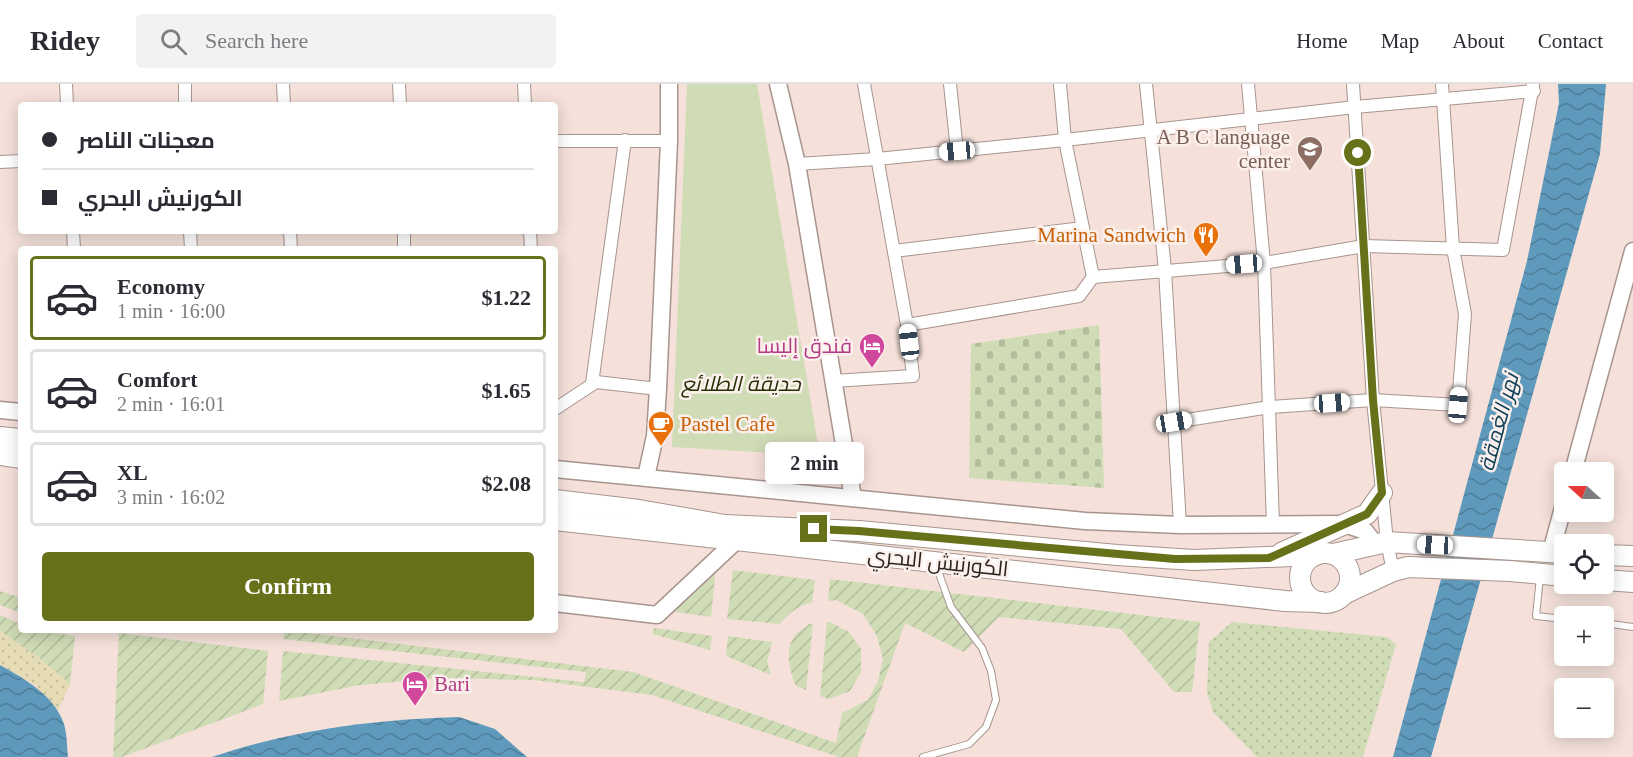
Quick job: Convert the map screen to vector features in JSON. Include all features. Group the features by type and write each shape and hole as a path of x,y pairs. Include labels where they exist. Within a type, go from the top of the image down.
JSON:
{"main road":[{"path":"0,437 18,439"},
{"path":"0,455 18,458"},
{"path":"1269,558 1371,511 1382,493"},
{"name":"الكورنيش البحري","path":"558,500 639,510 724,525 859,531 1194,560 1324,554 1381,543 1554,552"},
{"name":"الكورنيش البحري","path":"558,520 1274,600 1321,603"},
{"path":"1344,594 1349,586 1350,576 1348,567 1342,559 1324,554 1308,560 1303,567 1301,585 1312,599 1321,603 1337,600 1344,594 1401,569 1510,571 1554,575"},
{"path":"1614,555 1633,556"},
{"path":"1614,581 1633,582"}],"street":[{"path":"66,84 67,102"},
{"path":"185,84 186,102"},
{"path":"283,84 285,102"},
{"path":"399,84 400,102"},
{"path":"524,84 525,102"},
{"path":"646,477 655,436 658,389 669,141 669,84"},
{"path":"778,84 797,164 853,498"},
{"path":"833,381 913,376 908,325 864,84"},
{"path":"950,84 957,151"},
{"path":"908,325 1079,296 1093,277 1065,140 1060,84"},
{"path":"1146,84 1165,270 1180,525"},
{"path":"1248,84 1264,263 1273,524"},
{"path":"1353,84 1373,400 1382,493 1381,543"},
{"path":"1174,422 1270,408 1373,400 1458,405 1465,314 1453,248 1442,84"},
{"path":"797,164 877,159 1065,140 1355,107 1443,100 1534,87 1503,250 1365,246 1264,263 1093,277"},
{"path":"592,384 625,140"},
{"path":"558,141 669,141"},
{"path":"0,162 18,161"},
{"path":"894,251 1083,228"},
{"path":"1576,462 1633,251"},
{"path":"558,407 596,382 658,389"},
{"path":"0,410 18,412"},
{"path":"558,469 1084,522 1180,525 1344,524 1365,531 1381,543 1401,569"},
{"path":"558,603 657,615 736,541"}],"lane":[{"path":"923,757 969,744 986,727 996,700 991,671 982,648 951,607 935,562"},
{"path":"1541,574 1536,616 1554,618"},
{"path":"1614,624 1633,627"}],"green space":[{"name":"حديقة الطلائع","path":"687,84 757,84 820,456 672,447"},
{"path":"1099,325 1104,488 969,478 971,344"},
{"path":"717,559 711,617 662,610"},
{"path":"733,570 815,580 812,603 798,608 779,624 727,619"},
{"path":"830,579 1200,622 1192,692 1174,692 1121,629 999,617 964,652 905,623 857,757 839,757 652,695 534,680 443,678 360,685 279,701 283,651 584,682 586,672 283,639 284,633 309,633 633,672 836,743 842,713 868,700 878,681 883,659 877,636 863,614 836,600 828,601"},
{"path":"0,591 18,597 18,612 0,605"},
{"path":"0,615 18,623 18,633 56,633 75,636 70,684 42,660 0,631"},
{"path":"827,622 849,632 861,649 861,672 850,691 829,699 820,696"},
{"path":"1232,622 1387,637 1396,644 1363,757 1257,757 1213,712 1207,692 1209,642"},
{"path":"809,624 813,624 806,690 796,686 790,668 789,649 797,633"},
{"path":"654,628 712,636 710,650 653,634"},
{"path":"119,633 268,651 263,704 122,757 113,757"},
{"path":"728,636 772,642 767,661 771,675 726,656"}],"sand":[{"path":"0,631 42,660 70,684 58,711 35,685 0,665"}],"water":[{"name":"نهر الغمقة","path":"1558,84 1606,84 1600,154 1431,757 1393,757 1527,261 1559,103"},
{"path":"0,665 29,682 53,705 64,724 68,757 0,757"},
{"path":"459,717 495,729 527,757 212,757 303,733 365,723"}],"place":[{"name":"A B C language center","path":"1310,172"},
{"name":"Marina Sandwich","path":"1206,258"},
{"name":"فندق إليسا","path":"872,369"},
{"name":"Pastel Cafe","path":"661,447"},
{"name":"Bari","path":"415,707"}],"route":[{"path":"814,529 1175,559 1269,558 1367,514 1382,493 1373,400 1358,153"}]}
